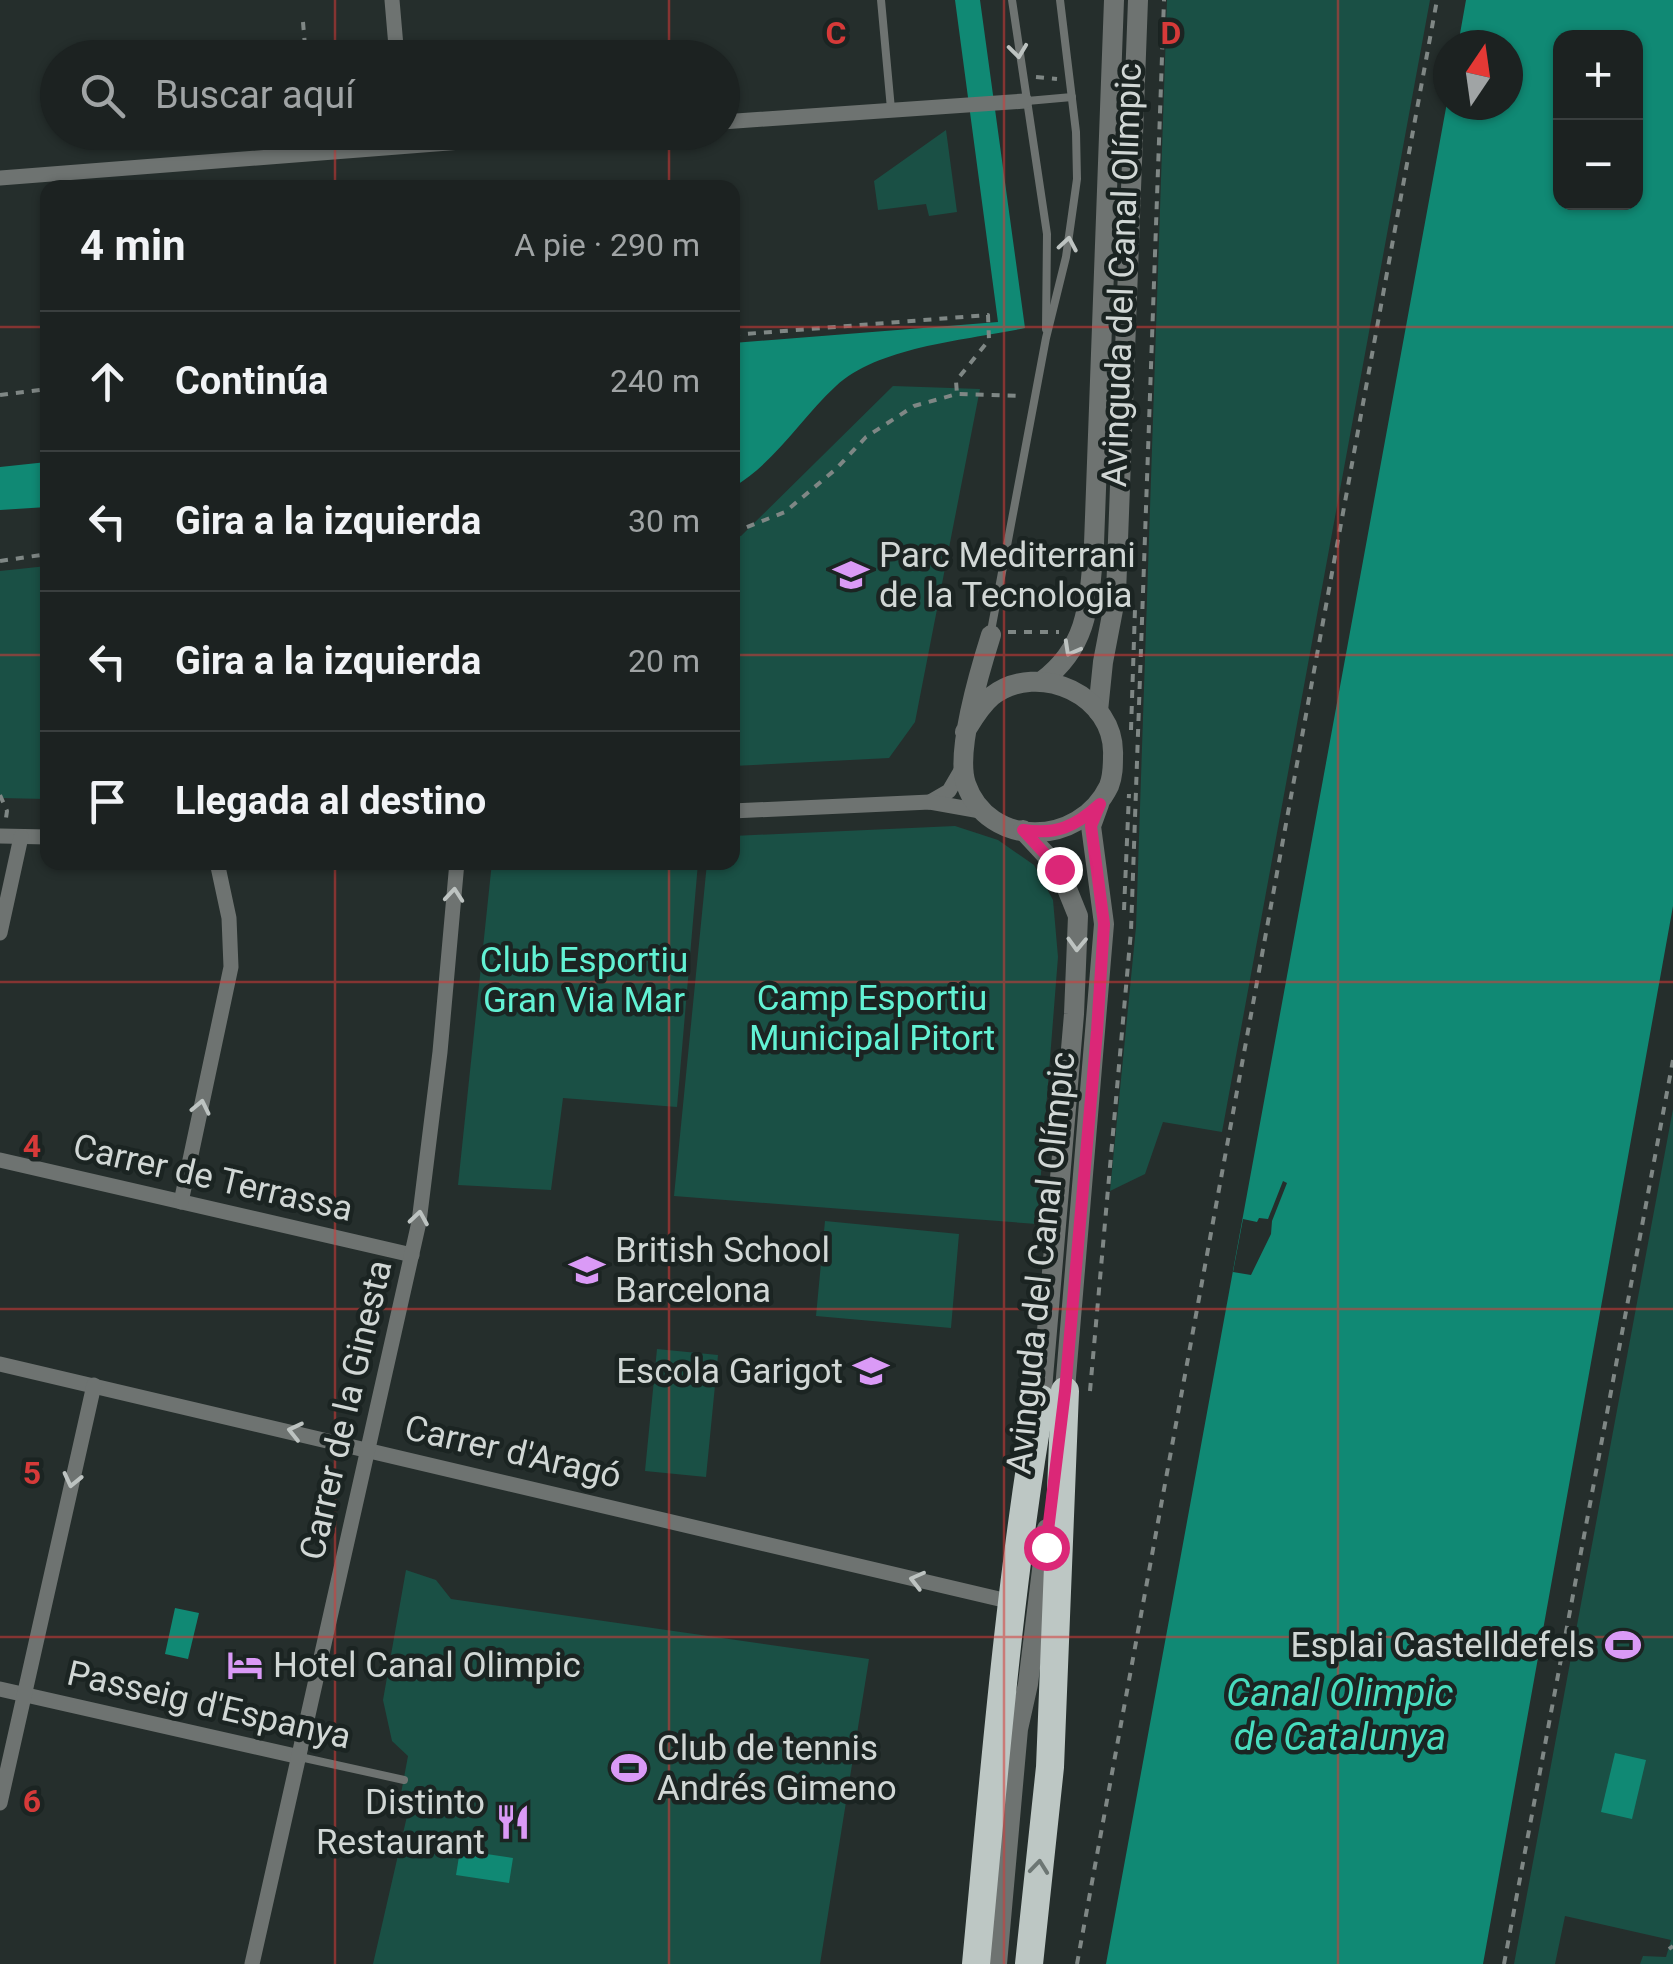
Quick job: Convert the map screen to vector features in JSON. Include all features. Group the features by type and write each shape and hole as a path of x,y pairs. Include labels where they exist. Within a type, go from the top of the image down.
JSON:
{"highway":[{"path":"976,1964 1026,1486 1065,1398"},
{"path":"1029,1964 1050,1768 1065,1398"}],"street":[{"path":"392,0 395,40"},
{"name":"Avinguda del Canal Olímpic","path":"1031,683 1061,667 1072,652 1088,608 1094,544 1114,0"},
{"name":"Avinguda del Canal Olímpic","path":"1098,711 1116,594 1138,0"},
{"path":"740,121 1016,101"},
{"path":"0,178 298,150"},
{"path":"997,634 998,670 1031,683 1080,693 1098,711 1114,742 1112,780 1100,804 1080,822 1064,829 1046,833 1003,824 976,802 966,784 965,732 997,634"},
{"path":"965,732 978,710 993,696 1031,683"},
{"path":"930,802 949,791 963,767"},
{"path":"740,811 930,802 986,812"},
{"name":"Avinguda del Canal Olímpic","path":"997,1964 1014,1760 1038,1614 1065,1398 1104,924 1091,826 1100,804"},
{"name":"Avinguda del Canal Olímpic","path":"1023,830 1059,869 1078,916 1065,1398"},
{"path":"0,836 40,838"},
{"path":"0,933 20,837"},
{"path":"181,1202 231,966 229,918 220,870"},
{"name":"Carrer de la Ginesta","path":"252,1964 420,1222 456,870"},
{"name":"Carrer de Terrassa","path":"0,1160 412,1254"},
{"name":"Carrer d'Aragó","path":"0,1364 1012,1602"},
{"path":"0,1804 94,1385"},
{"name":"Passeig d'Espanya","path":"0,1689 300,1757"}],"lane":[{"path":"881,0 891,110"},
{"path":"1012,0 1016,101 1047,234 1046,338"},
{"path":"997,634 1034,397 1056,305 1078,179 1060,0"},
{"path":"1016,101 1072,97"},
{"name":"Passeig d'Espanya","path":"300,1757 404,1780"}],"path":[{"name":"Avinguda del Canal Olímpic","path":"1065,1398 1118,1085 1134,868 1164,0"},
{"path":"1077,1964 1437,0"},
{"path":"303,22 304,40"},
{"path":"1032,77 1062,79"},
{"path":"740,334 988,315 989,340 956,382 957,394"},
{"path":"0,395 40,391"},
{"path":"740,530 785,512 836,469 866,437 914,406 957,394 1034,397"},
{"path":"0,560 40,555"},
{"path":"997,634 1072,632"},
{"path":"1134,654 1141,654"},
{"path":"0,795 7,811 0,826"},
{"path":"1116,866 1134,868"},
{"path":"1504,1964 1673,1060"}],"green space":[{"path":"1167,0 1430,0 1222,1132 1163,1122 1145,1174 1110,1191 1136,927"},
{"path":"946,130 957,212 929,216 926,204 878,210 874,181"},
{"path":"893,386 980,389 915,722 889,758 740,766 741,536"},
{"path":"40,567 40,799 0,798 0,571"},
{"name":"Camp Esportiu Municipal Pitort","path":"955,826 998,840 1034,865 1053,900 1058,957 1037,1224 674,1196 706,870 740,870 740,836"},
{"name":"Club Esportiu Gran Via Mar","path":"491,870 697,870 677,1107 563,1098 551,1190 458,1185"},
{"name":"Esplai Castelldefels","path":"1673,1109 1673,1964 1640,1964 1643,1956 1666,1957 1671,1940 1565,1916 1555,1964 1514,1964"},
{"path":"825,1221 959,1234 951,1328 816,1316"},
{"path":"657,1349 718,1355 706,1477 645,1471"},
{"name":"Club de tennis Andrés Gimeno","path":"406,1570 436,1580 451,1599 869,1659 820,1964 373,1964 410,1803 400,1799 408,1756 392,1741 383,1700"}],"water":[{"path":"955,0 980,0 1025,328 900,353 854,373 836,386 762,465 740,482 740,342 998,322"},
{"name":"Canal Olimpic de Catalunya","path":"1466,0 1673,0 1673,906 1483,1964 1106,1964 1444,120 1523,120 1523,30 1461,30"},
{"path":"40,463 40,507 0,510 0,467"},
{"path":"175,1608 199,1613 188,1659 165,1654"},
{"path":"1615,1753 1646,1760 1632,1819 1601,1812"},
{"path":"460,1850 513,1858 509,1883 456,1875"}],"pier":[{"path":"1283,1181 1287,1183 1271,1234 1251,1275 1233,1272 1243,1219 1268,1219"}],"place":[{"name":"Parc Mediterrani de la Tecnologia","path":"851,575"},
{"name":"British School Barcelona","path":"587,1270"},
{"name":"Escola Garigot","path":"871,1371"},
{"name":"Esplai Castelldefels","path":"1623,1645"},
{"name":"Hotel Canal Olimpic","path":"245,1665"},
{"name":"Club de tennis Andrés Gimeno","path":"629,1768"},
{"name":"Distinto Restaurant","path":"513,1822"}],"route":[{"path":"1046,1547 1065,1391 1097,1031 1104,924 1091,826 1100,804 1080,822 1064,829 1046,833 1023,830 1059,869"}]}
